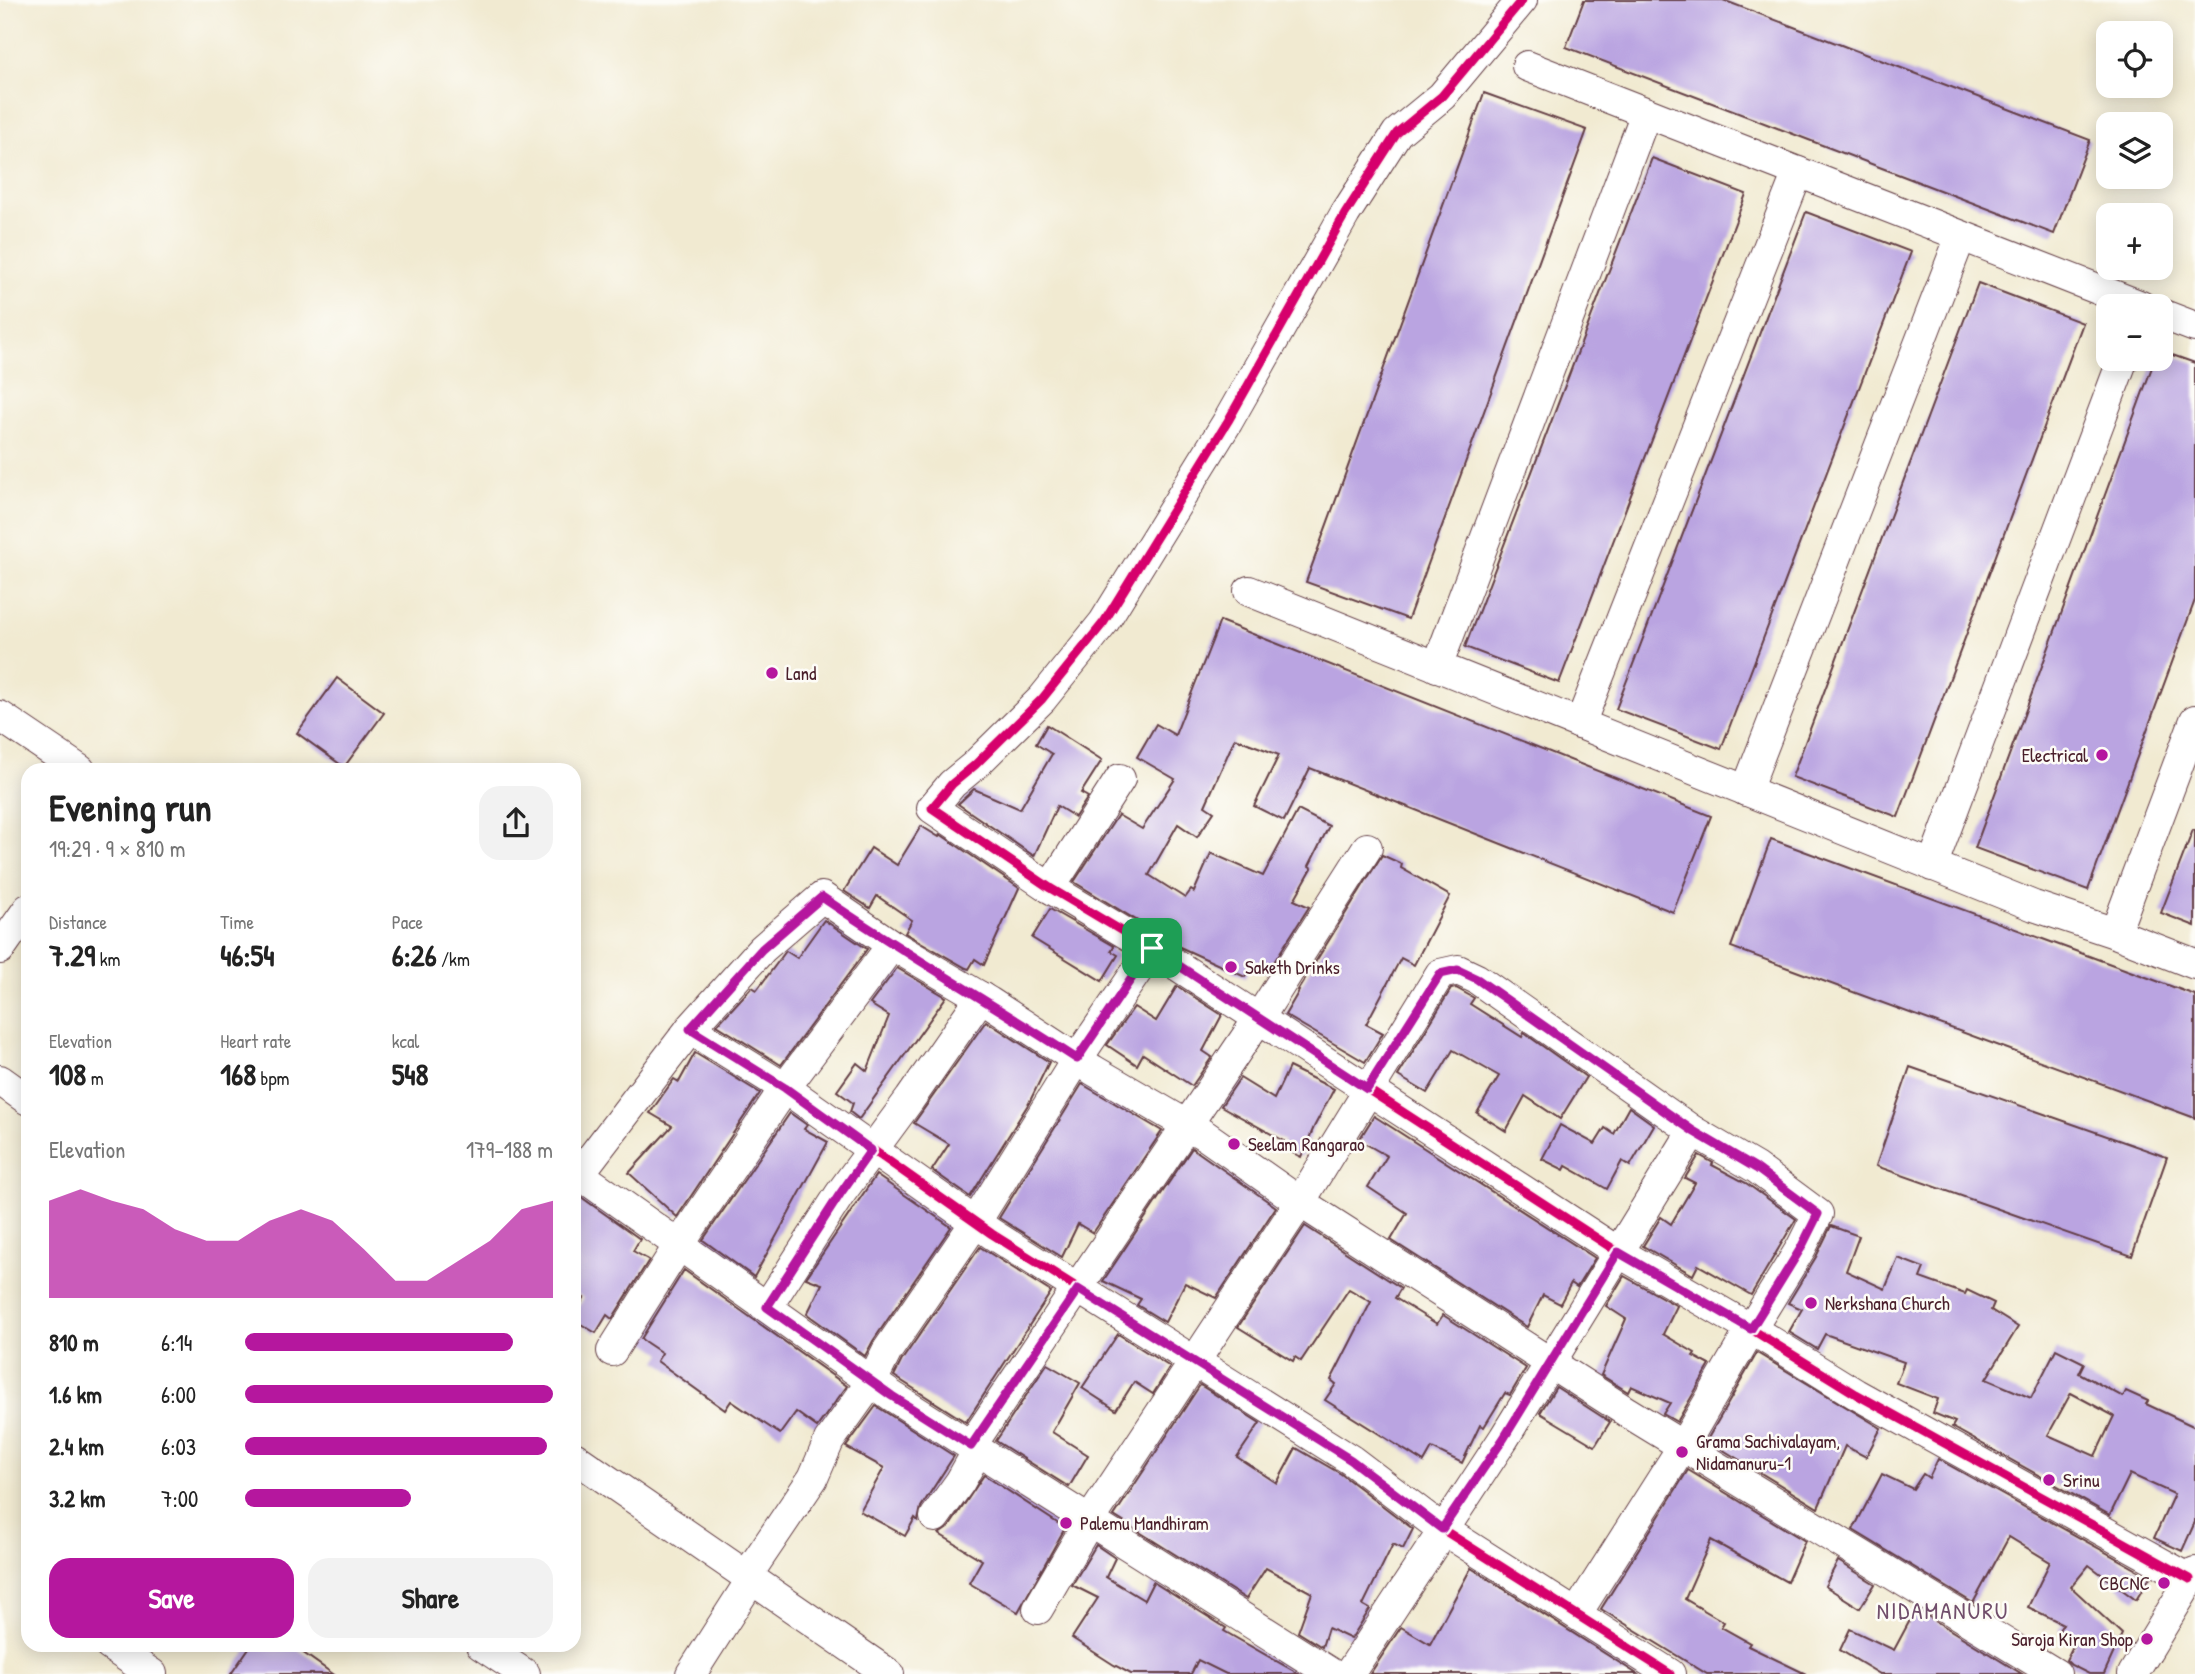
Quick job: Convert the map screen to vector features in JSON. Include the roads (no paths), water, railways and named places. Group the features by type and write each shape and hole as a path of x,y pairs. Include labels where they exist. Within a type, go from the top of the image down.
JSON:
{"street":[{"path":"1522,0 1442,96 1397,133 1345,214 1227,421 1104,622 1042,699 953,784 932,808 1050,888 1152,948 1618,1252 1856,1394 2193,1575 2133,1674"},
{"path":"1527,66 2110,294"},
{"path":"1437,667 1646,113"},
{"path":"1580,724 1798,172"},
{"path":"1746,791 1961,236"},
{"path":"2173,319 2195,327"},
{"path":"1932,866 2118,371"},
{"path":"1249,591 1932,866 2195,964"},
{"path":"0,716 70,763"},
{"path":"2115,933 2195,720"},
{"path":"1050,888 1121,779"},
{"path":"934,1517 960,1482 974,1448 1259,1018 1367,848"},
{"path":"581,1166 690,1029 762,949 822,897 892,945 981,997 1187,1127 1206,1136 1300,1202 1683,1446 2056,1674"},
{"path":"0,950 21,919"},
{"path":"612,1351 679,1245 785,1088 892,945"},
{"path":"691,1674 813,1478 829,1441 872,1381 887,1351 975,1223 1077,1059 1152,948"},
{"path":"1038,1609 1090,1520 1300,1202 1440,974 1458,970 1477,979 1693,1131 1756,1168 1818,1214 1801,1248 1683,1446 1577,1613"},
{"path":"767,1307 840,1194 981,997"},
{"path":"690,1029 785,1088 975,1223 1351,1460 1442,1529 1670,1674"},
{"path":"0,1080 21,1095"},
{"path":"1349,1674 1504,1438 1693,1131"},
{"path":"581,1176 872,1381 1332,1674"},
{"path":"581,1462 889,1674"},
{"path":"119,1652 152,1674"},
{"path":"492,1652 525,1674"}],"place":[{"name":"Land","path":"772,673"},
{"name":"Electrical","path":"2102,755"},
{"name":"Saketh Drinks","path":"1231,967"},
{"name":"Seelam Rangarao","path":"1234,1144"},
{"name":"Nerkshana Church","path":"1811,1303"},
{"name":"Grama Sachivalayam, Nidamanuru-1","path":"1682,1452"},
{"name":"Srinu","path":"2049,1480"},
{"name":"Palemu Mandhiram","path":"1066,1523"},
{"name":"CBCNC","path":"2164,1583"},
{"name":"Saroja Kiran Shop","path":"2147,1639"}],"district":[{"name":"NIDAMANURU","path":"1943,1611"}]}
